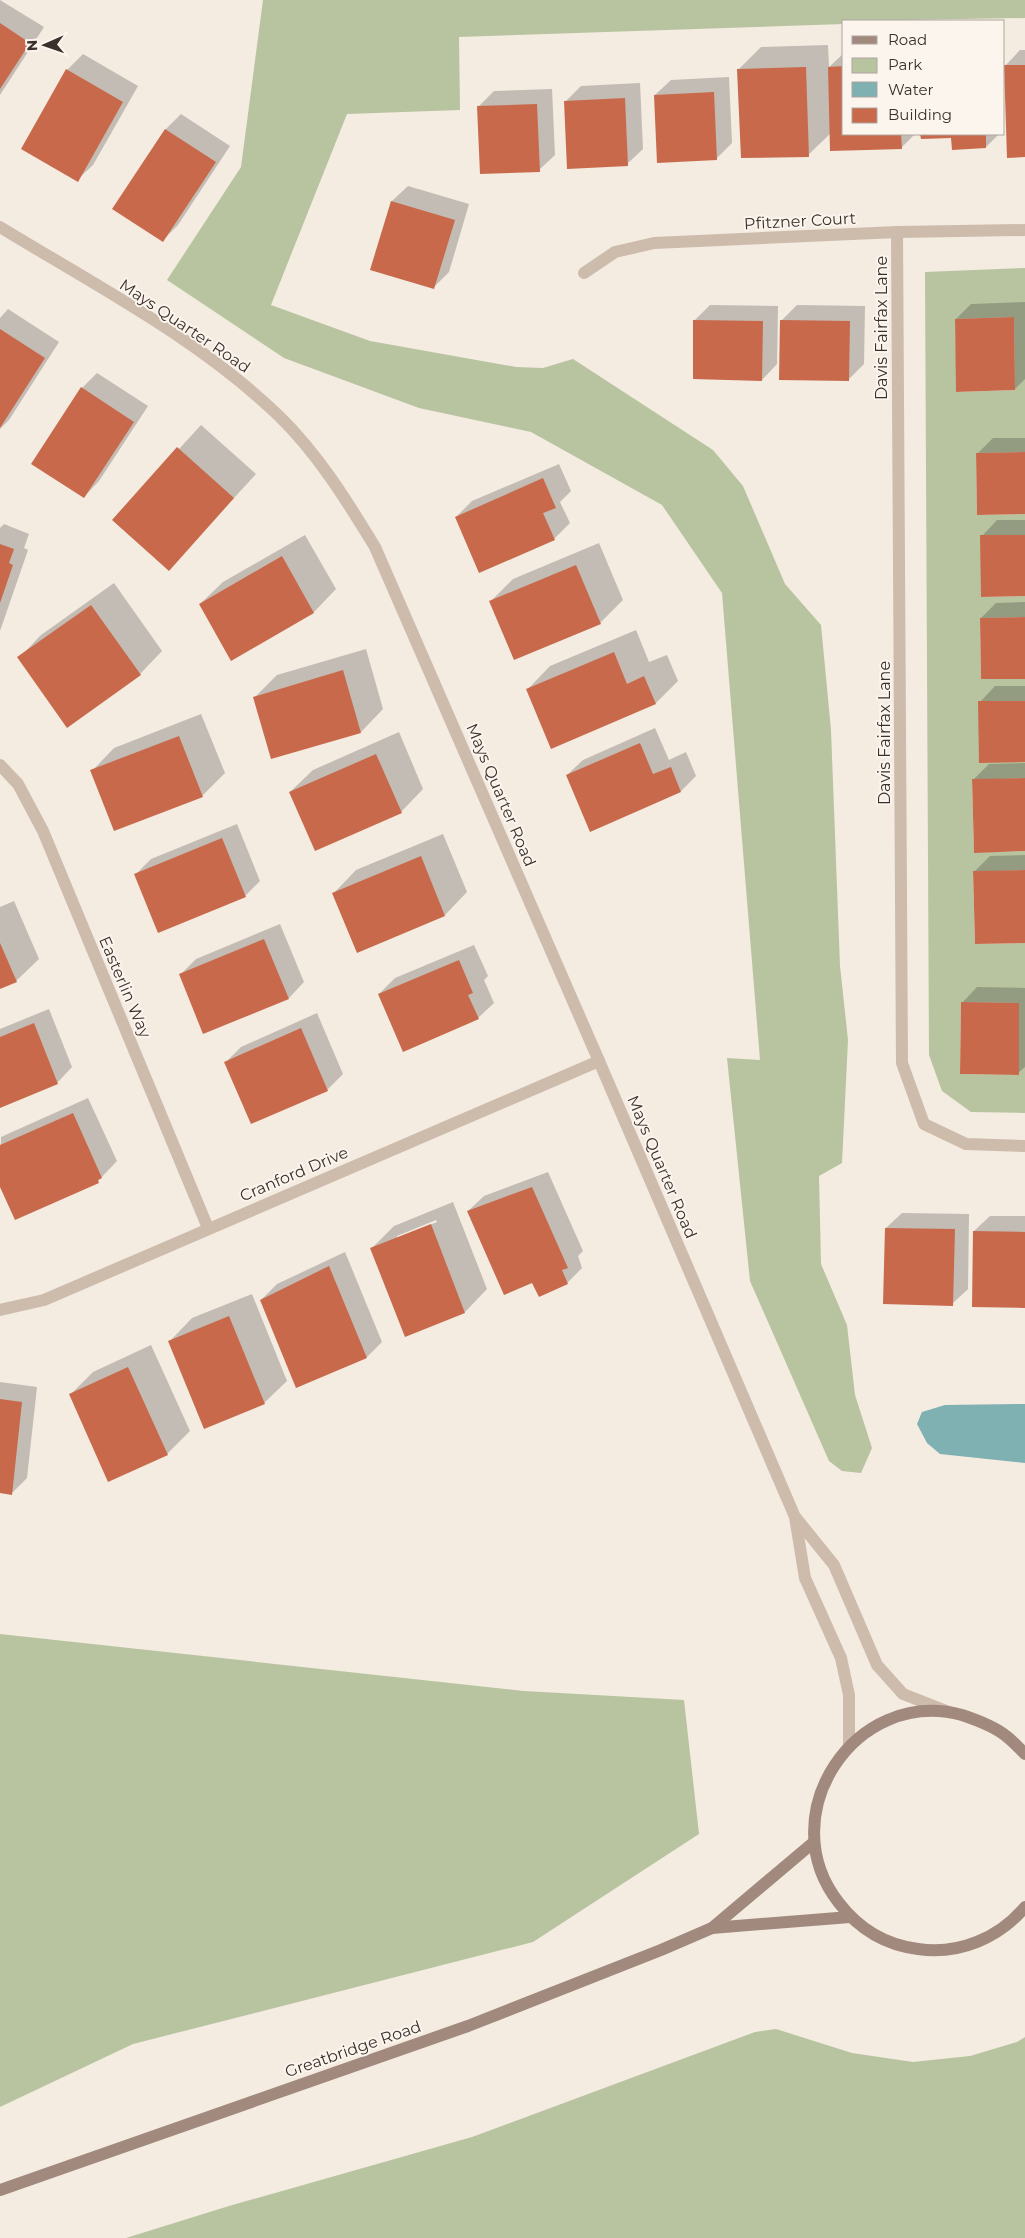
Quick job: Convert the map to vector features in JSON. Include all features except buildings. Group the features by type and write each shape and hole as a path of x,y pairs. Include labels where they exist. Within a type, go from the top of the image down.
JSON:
{"street":[{"name":"Mays Quarter Road","path":"0,227 142,313 226,370 280,417 341,492 374,547 398,597 795,1516 805,1578 841,1658 849,1695 849,1746"},
{"name":"Pfitzner Court","path":"584,273 616,252 654,243 897,232 1025,230"},
{"name":"Davis Fairfax Lane","path":"897,232 902,1063 924,1124 966,1144 1025,1146"},
{"name":"Easterlin Way","path":"0,765 18,784 43,831 208,1228"},
{"name":"Cranford Drive","path":"0,1310 44,1300 599,1061"},
{"name":"Mays Quarter Road","path":"795,1516 834,1565 877,1665 903,1694 949,1712"},
{"path":"1025,1754 1005,1735 978,1720 949,1712 913,1713 879,1724 849,1746 833,1766 821,1790 815,1816 814,1842 820,1870 832,1895 850,1917 874,1935 901,1947 931,1951 961,1948 989,1938 1014,1920 1025,1907"},
{"name":"Greatbridge Road","path":"0,2190 468,2026 574,1986 712,1928 814,1842"},
{"name":"Greatbridge Road","path":"712,1928 850,1917"}],"green space":[{"path":"263,0 1025,0 1025,18 842,20 842,24 459,37 460,110 347,114 271,305 370,341 516,367 543,368 573,359 713,450 743,486 785,584 821,625 831,730 840,966 848,1040 842,1163 819,1176 821,1264 847,1325 855,1395 872,1448 861,1473 842,1471 829,1461 750,1281 727,1058 760,1060 722,593 662,505 531,432 419,408 284,358 167,280 241,167"},
{"path":"1025,268 1025,452 976,453 977,515 1025,514 1025,535 981,535 981,597 1025,596 1025,617 980,618 981,679 1025,679 1025,701 978,701 1025,762 1025,778 972,780 974,852 1025,851 1025,870 973,872 975,944 1025,943 1025,1113 971,1112 942,1091 929,1055 925,272","holes":["1014,317 1015,390 957,392 955,319","961,1002 1019,1003 1019,1075 960,1074"]},
{"path":"0,1634 524,1691 684,1700 699,1834 533,1942 133,2044 0,2107"},
{"path":"776,2029 852,2053 913,2062 970,2056 1017,2042 1025,2037 1025,2238 126,2238 229,2206 472,2137 755,2032"}],"water":[{"path":"1025,1404 1025,1463 940,1454 927,1443 917,1424 922,1412 945,1405"}]}
